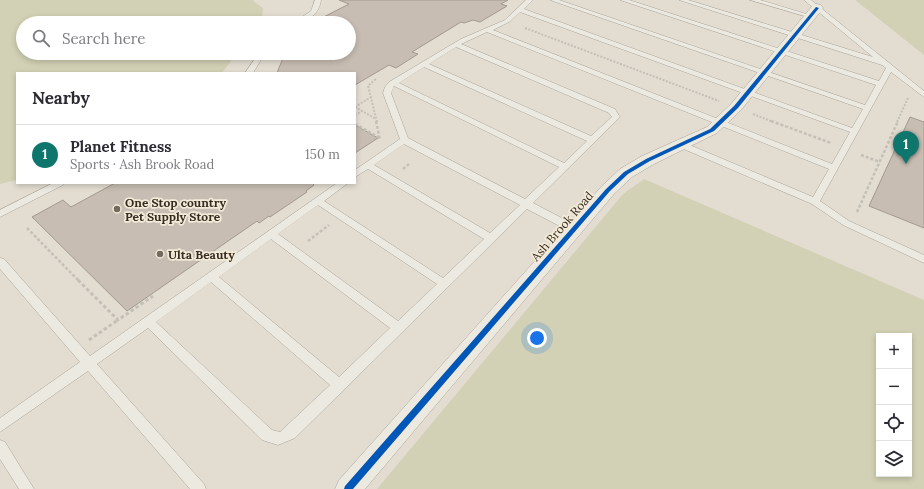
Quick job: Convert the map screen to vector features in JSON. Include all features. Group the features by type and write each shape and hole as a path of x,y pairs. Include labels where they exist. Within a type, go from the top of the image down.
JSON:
{"street":[{"name":"Ash Brook Road","path":"348,489 608,190 626,173 648,160 712,130 748,93 795,35 811,8"}],"lane":[{"path":"309,16 316,10 318,0"},
{"path":"530,0 508,21 471,36 389,87 387,93 404,140 574,229"},
{"path":"553,0 867,108"},
{"path":"622,0 881,84"},
{"path":"682,0 887,65"},
{"path":"753,0 811,8 924,95"},
{"path":"520,10 854,131"},
{"path":"488,30 834,168"},
{"path":"148,321 267,435 274,440 282,439 290,433 616,117 612,111 457,45"},
{"path":"250,72 257,60"},
{"path":"424,65 592,140"},
{"path":"815,202 881,84 887,65"},
{"path":"394,84 565,167"},
{"path":"356,173 404,140"},
{"path":"682,145 815,202 850,225 924,259"},
{"path":"368,165 491,239"},
{"path":"0,214 58,184"},
{"path":"0,426 342,184"},
{"path":"318,200 445,284"},
{"path":"271,234 399,328"},
{"path":"0,262 199,489"},
{"path":"211,276 340,386"},
{"path":"0,447 27,489"}],"path":[{"path":"522,27 723,103"},
{"path":"535,37 544,30"},
{"path":"850,225 914,86"},
{"path":"356,106 371,97"},
{"path":"356,108 376,120"},
{"path":"356,114 362,111"},
{"path":"748,112 831,143"},
{"path":"356,125 380,138"},
{"path":"861,155 880,162"},
{"path":"295,251 342,216"},
{"path":"27,228 118,320"},
{"path":"76,349 158,293"}],"green space":[{"path":"0,0 254,0 253,1 263,8 262,16 16,16 16,60 232,60 223,72 16,72 16,180 0,184"},
{"path":"855,0 924,0 924,55"},
{"path":"644,179 924,300 924,489 377,489 623,194"}],"building":[{"path":"339,0 508,0 501,4 507,6 480,22 473,20 464,23 461,22 412,52 418,54 396,68 389,65 356,84 356,72 277,72 282,60 356,60 356,16 326,16 349,4"},
{"path":"910,117 924,122 924,228 869,206"},
{"path":"356,126 378,138 356,152"},
{"path":"113,184 314,185 306,191 307,192 270,217 269,216 259,223 257,221 127,311 32,217 63,200 71,207"}],"cycle path":[{"path":"348,489 608,190 626,173 648,160 712,130 736,107 817,8"}],"place":[{"name":"Planet Fitness","path":"906,164"},
{"name":"One Stop country Pet Supply Store","path":"117,209"},
{"name":"Ulta Beauty","path":"160,254"}]}
